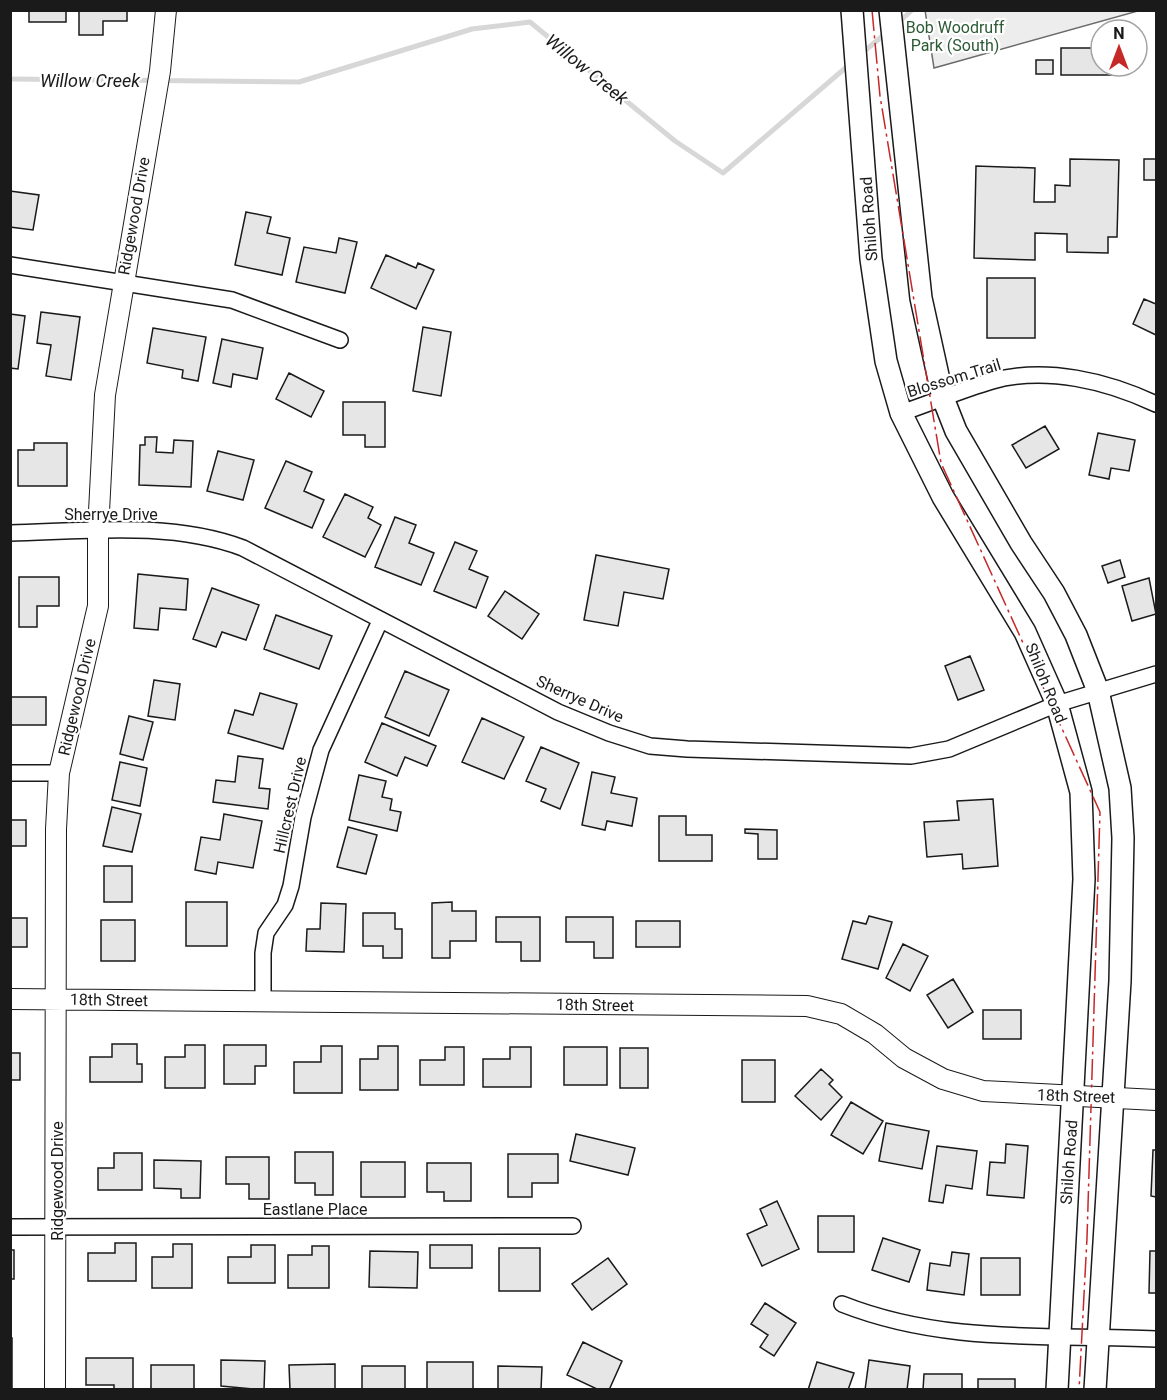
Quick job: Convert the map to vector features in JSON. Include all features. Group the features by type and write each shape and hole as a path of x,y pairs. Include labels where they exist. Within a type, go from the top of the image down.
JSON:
{"main road":[{"name":"Shiloh Road","path":"852,10 872,269 886,361 901,414 942,496 1025,632 1057,704 1081,792 1084,879 1057,1389"},
{"path":"891,10 921,298 944,399 956,431 1021,543 1054,593 1076,635 1098,691 1120,788 1123,838 1120,981 1095,1389"}],"street":[{"name":"Ridgewood Drive","path":"56,1389 56,829 59,773 98,606 98,531 105,395 160,71 166,10"},
{"path":"10,265 232,300 340,340"},
{"name":"Blossom Trail","path":"901,414 994,381 1038,375 1090,381 1126,390 1156,404"},
{"name":"Sherrye Drive","path":"10,533 177,532 217,538 243,548 558,712 609,733 650,746 911,756 949,749 1057,704 1156,674"},
{"name":"Hillcrest Drive","path":"263,1002 263,953 266,933 285,905 291,886 303,817 321,750 380,621"},
{"path":"10,773 59,773"},
{"name":"18th Street","path":"10,999 807,1006 841,1014 875,1034 904,1058 944,1079 982,1091 1156,1100"},
{"name":"Eastlane Place","path":"10,1227 573,1226"},
{"path":"842,1305 892,1321 989,1337 1099,1336 1156,1339"}],"shaded area":[{"name":"Bob Woodruff Park (South)","path":"925,10 1138,10 1113,18 1089,18 1089,25 934,68"}],"building":[{"path":"29,10 66,10 66,22 29,22"},
{"path":"79,10 127,10 127,21 103,21 103,35 79,35"},
{"path":"1061,48 1089,48 1089,75 1061,75"},
{"path":"1036,60 1053,60 1053,74 1036,74"},
{"path":"1070,159 1119,160 1117,237 1108,237 1108,253 1067,252 1067,234 1035,233 1035,260 974,258 976,166 1035,168 1034,202 1055,202 1055,185 1070,186"},
{"path":"1144,159 1156,159 1156,180 1144,180"},
{"path":"10,191 39,195 33,230 10,227"},
{"path":"246,212 271,217 267,233 290,238 282,275 235,265"},
{"path":"339,238 357,242 345,293 296,282 304,247 336,253"},
{"path":"386,255 416,268 418,263 434,270 416,309 371,288"},
{"path":"987,278 1035,278 1035,338 987,338"},
{"path":"1144,299 1156,304 1156,335 1133,324"},
{"path":"41,312 80,317 71,380 46,376 51,345 37,343"},
{"path":"10,314 25,316 18,369 10,368"},
{"path":"423,327 451,332 441,396 413,391"},
{"path":"153,328 206,337 198,381 182,378 183,370 147,363"},
{"path":"222,339 263,348 257,379 233,374 231,387 213,383"},
{"path":"289,373 324,391 311,417 276,399"},
{"path":"343,402 385,402 385,447 365,447 365,435 343,435"},
{"path":"1045,426 1059,449 1026,468 1012,445"},
{"path":"1098,433 1135,440 1129,471 1111,468 1109,479 1089,475"},
{"path":"145,437 157,437 156,452 173,453 174,440 193,441 191,487 139,485 140,445 145,445"},
{"path":"34,443 67,443 67,486 18,486 18,450 34,450"},
{"path":"218,451 254,460 243,500 207,491"},
{"path":"286,461 312,472 304,491 324,500 312,528 265,508"},
{"path":"345,494 373,507 368,518 381,525 365,557 323,537"},
{"path":"395,517 416,525 409,543 434,553 421,585 375,567"},
{"path":"455,542 477,551 469,569 488,577 476,608 434,591"},
{"path":"596,555 669,569 663,599 624,592 618,626 584,620"},
{"path":"1120,560 1125,577 1108,583 1102,566"},
{"path":"138,574 188,579 186,610 160,608 158,630 134,628"},
{"path":"19,577 59,577 59,606 37,606 37,627 19,627"},
{"path":"1149,578 1156,614 1132,621 1122,586"},
{"path":"212,588 259,605 246,640 222,632 216,647 193,639"},
{"path":"505,591 539,614 522,639 488,616"},
{"path":"276,615 332,636 319,669 264,649"},
{"path":"970,656 984,690 958,700 945,666"},
{"path":"405,671 449,690 429,736 385,717"},
{"path":"154,680 180,684 175,720 148,716"},
{"path":"260,693 297,704 283,749 228,733 235,710 253,715"},
{"path":"10,697 46,697 46,725 10,725"},
{"path":"129,716 153,722 143,760 120,754"},
{"path":"482,718 524,737 504,779 462,762"},
{"path":"382,723 436,746 427,766 405,757 397,776 365,762"},
{"path":"541,747 579,763 560,809 541,801 546,789 526,781"},
{"path":"238,756 263,759 259,788 270,789 268,809 213,802 216,780 235,782"},
{"path":"120,762 147,768 140,806 112,800"},
{"path":"592,772 615,777 611,793 637,798 632,826 607,821 605,830 582,825"},
{"path":"359,775 386,781 382,797 392,799 390,810 401,812 397,831 349,820"},
{"path":"993,799 998,866 963,869 962,854 927,857 924,822 959,820 957,801"},
{"path":"112,807 141,814 132,852 103,846"},
{"path":"224,814 262,821 253,868 218,862 216,874 195,870 201,837 220,840"},
{"path":"659,816 686,816 686,835 712,835 712,861 659,861"},
{"path":"10,820 26,820 26,846 10,846"},
{"path":"348,827 377,835 366,874 337,867"},
{"path":"745,829 777,830 777,859 758,859 758,834 745,833"},
{"path":"104,866 132,866 132,902 104,902"},
{"path":"186,902 227,902 227,946 186,946"},
{"path":"452,902 452,911 476,911 476,941 450,941 450,958 432,958 432,903"},
{"path":"321,903 346,904 344,952 306,951 307,929 320,929"},
{"path":"363,913 395,913 395,929 402,929 402,958 383,958 383,946 363,946"},
{"path":"869,916 892,922 878,969 842,959 853,921 866,924"},
{"path":"496,917 540,917 540,961 521,961 521,942 496,942"},
{"path":"566,917 613,917 613,958 594,958 594,942 566,942"},
{"path":"10,918 27,918 27,947 10,947"},
{"path":"101,920 135,920 135,961 101,961"},
{"path":"636,921 680,921 680,947 636,947"},
{"path":"903,944 928,956 910,991 886,978"},
{"path":"953,979 973,1012 948,1028 927,995"},
{"path":"983,1010 1021,1010 1021,1039 983,1039"},
{"path":"112,1044 137,1044 137,1064 142,1064 142,1082 90,1082 90,1057 112,1057"},
{"path":"185,1045 205,1045 205,1088 165,1088 165,1057 185,1057"},
{"path":"224,1045 266,1045 266,1066 255,1066 255,1084 224,1084"},
{"path":"321,1046 342,1046 342,1093 294,1093 294,1062 321,1062"},
{"path":"378,1046 398,1046 398,1090 360,1090 360,1059 378,1059"},
{"path":"445,1047 464,1047 464,1085 420,1085 420,1060 445,1060"},
{"path":"510,1047 531,1047 531,1087 483,1087 483,1059 510,1059"},
{"path":"564,1047 607,1047 607,1085 564,1085"},
{"path":"620,1048 648,1048 648,1088 620,1088"},
{"path":"10,1053 20,1053 20,1080 10,1080"},
{"path":"742,1060 775,1060 775,1102 742,1102"},
{"path":"821,1069 833,1080 829,1084 842,1097 821,1120 795,1096"},
{"path":"851,1102 883,1121 863,1154 831,1135"},
{"path":"886,1123 929,1131 922,1169 879,1161"},
{"path":"576,1134 635,1148 628,1175 570,1161"},
{"path":"1006,1144 1028,1146 1024,1198 987,1195 990,1162 1005,1163"},
{"path":"937,1146 977,1151 972,1189 946,1185 943,1203 929,1201"},
{"path":"1153,1150 1156,1150 1156,1197 1151,1196"},
{"path":"295,1152 333,1152 333,1195 315,1195 315,1183 295,1183"},
{"path":"114,1153 142,1153 142,1190 98,1190 98,1168 114,1168"},
{"path":"508,1154 558,1154 558,1183 532,1183 532,1197 508,1197"},
{"path":"226,1157 269,1157 269,1199 249,1199 249,1184 226,1184"},
{"path":"154,1160 201,1161 200,1198 181,1198 181,1189 154,1188"},
{"path":"361,1162 405,1162 405,1197 361,1197"},
{"path":"427,1163 471,1163 471,1201 444,1201 444,1192 427,1192"},
{"path":"777,1201 799,1249 762,1266 747,1234 767,1225 760,1209"},
{"path":"818,1216 854,1216 854,1252 818,1252"},
{"path":"883,1238 920,1250 909,1282 872,1270"},
{"path":"115,1243 136,1243 136,1281 88,1281 88,1253 115,1253"},
{"path":"173,1244 192,1244 192,1288 152,1288 152,1257 173,1257"},
{"path":"251,1245 275,1245 275,1283 228,1283 228,1257 251,1257"},
{"path":"430,1245 472,1245 472,1268 430,1268"},
{"path":"312,1246 329,1246 329,1288 288,1288 288,1255 312,1255"},
{"path":"499,1248 540,1248 540,1291 499,1291"},
{"path":"10,1250 14,1250 14,1279 10,1279"},
{"path":"370,1251 418,1252 417,1288 369,1287"},
{"path":"1150,1251 1156,1251 1156,1293 1149,1293"},
{"path":"952,1252 969,1254 964,1295 927,1290 930,1263 950,1266"},
{"path":"608,1258 627,1284 592,1310 572,1284"},
{"path":"981,1258 1020,1258 1020,1295 981,1295"},
{"path":"765,1303 796,1323 774,1356 760,1347 768,1335 751,1324"},
{"path":"10,1338 12,1338 12,1390 10,1390"},
{"path":"583,1342 622,1361 609,1390 599,1390 567,1375"},
{"path":"86,1358 133,1358 133,1390 114,1390 114,1385 86,1385"},
{"path":"221,1360 265,1361 264,1390 221,1386"},
{"path":"869,1360 910,1366 907,1390 865,1390"},
{"path":"427,1362 473,1362 473,1390 427,1389"},
{"path":"817,1362 854,1373 848,1390 808,1390"},
{"path":"335,1364 335,1390 290,1390 289,1365"},
{"path":"151,1365 194,1365 194,1390 151,1390"},
{"path":"362,1366 405,1366 405,1390 362,1390"},
{"path":"498,1366 542,1367 541,1390 498,1390"},
{"path":"924,1374 962,1374 962,1390 923,1390"},
{"path":"978,1379 1015,1379 1015,1390 978,1390"}],"waterway":[{"name":"Willow Creek","path":"898,23 912,10"},
{"name":"Willow Creek","path":"10,79 299,82 472,29 530,22 675,141 723,173 850,64"},
{"name":"Willow Creek","path":"861,54 886,33"}],"power":[{"path":"872,10 880,96 941,463 1100,812 1087,1238 1079,1390"}]}
